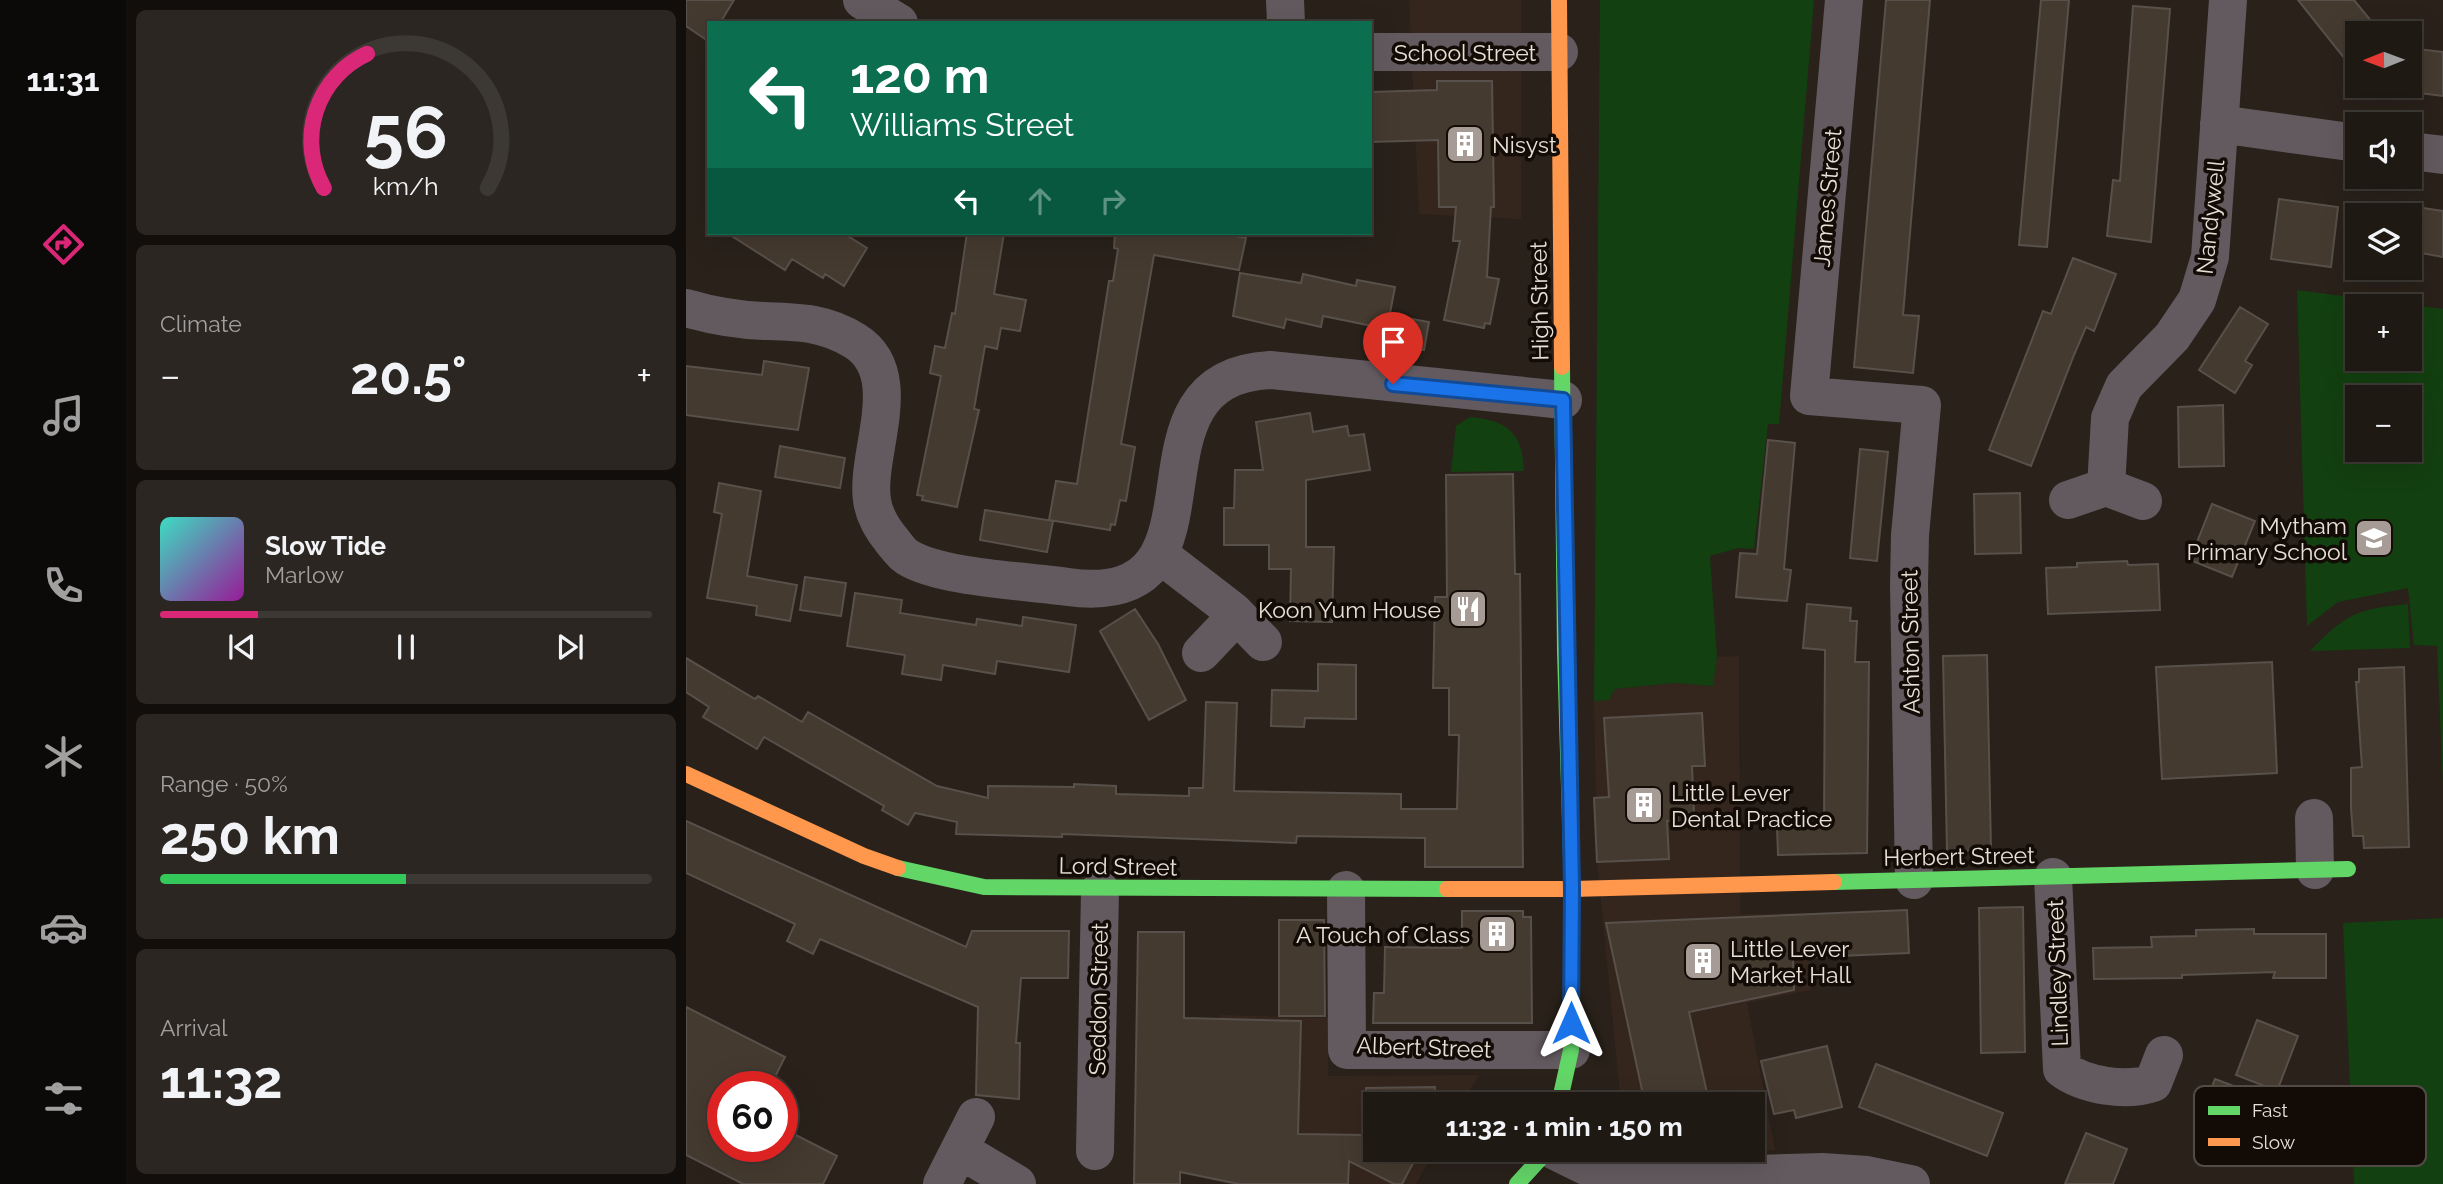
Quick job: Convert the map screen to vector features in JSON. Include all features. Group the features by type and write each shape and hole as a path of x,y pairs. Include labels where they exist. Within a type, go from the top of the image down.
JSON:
{"street":[{"path":"862,0 896,21"},
{"path":"1285,0 1286,21"},
{"name":"High Street","path":"1559,0 1572,889 1571,1050 1562,1092"},
{"name":"James Street","path":"1844,0 1810,396 1922,405"},
{"name":"Nandywell","path":"2106,487 2110,418 2124,386 2172,337 2197,300 2210,257 2228,0"},
{"name":"School Street","path":"1372,52 1559,52"},
{"path":"2219,124 2345,141"},
{"path":"2422,152 2443,155"},
{"path":"686,308 762,321 795,320 827,326 858,343 877,366 883,406 872,469 872,501 882,529 906,557 938,569 1101,589 1136,577 1159,554 1171,526 1188,423 1198,402 1227,378 1246,372 1270,370 1563,400"},
{"name":"Ashton Street","path":"1914,880 1909,585 1922,405"},
{"path":"2068,500 2106,487 2143,501"},
{"path":"1159,554 1237,615 1263,642"},
{"path":"1201,653 1237,615"},
{"name":"Lord Street","path":"686,774 864,856 917,874 984,887 1100,890 1572,889"},
{"path":"2314,818 2331,869"},
{"name":"Herbert Street","path":"1572,889 2331,869"},
{"name":"Lindley Street","path":"2053,877 2062,1069 2070,1075 2123,1088 2140,1087 2153,1083 2164,1055"},
{"name":"Seddon Street","path":"1095,1151 1080,1109 1100,890"},
{"name":"Albert Street","path":"1346,890 1348,1050 1571,1050"},
{"path":"942,1184 968,1133 1017,1184"},
{"path":"1517,1184 1537,1162"},
{"path":"1578,1162 1620,1181 1822,1171 1867,1175 1910,1184"}],"shaded area":[{"path":"1409,0 1521,0 1521,219 1419,214"},
{"path":"1739,656 1740,914 1808,913 1811,990 1747,1003 1764,1092 1620,1092 1597,862 1594,701 1609,700 1615,689 1674,683 1712,686 1717,657"},
{"path":"1220,1015 1328,1018 1328,1076 1479,1075 1469,1092 1363,1092 1363,1162 1428,1162 1416,1184 1229,1184 1211,1180"},
{"path":"1765,1098 1775,1150 1765,1150"}],"green space":[{"path":"1600,0 1814,0 1779,424 1768,424 1754,549 1738,548 1710,556 1717,657 1713,686 1674,683 1615,689 1609,700 1594,701"},
{"name":"Mytham Primary School","path":"2297,290 2345,296 2345,371 2422,371 2422,306 2443,309 2443,786 2437,646 2414,645 2408,588 2338,602 2307,626"},
{"path":"1470,417 1493,421 1510,430 1520,447 1524,471 1451,472 1456,426"},
{"path":"2408,604 2410,648 2310,651 2333,629 2353,616 2376,608"},
{"path":"2443,918 2443,1184 2354,1184 2353,1166 2426,1166 2426,1086 2350,1086 2343,923"}],"building":[{"path":"686,0 734,0 721,21 707,21 707,40 686,26"},
{"path":"1886,0 1930,0 1903,315 1919,316 1913,373 1854,367"},
{"path":"2041,0 2069,0 2047,247 2019,245"},
{"path":"2298,0 2354,0 2371,21 2345,21 2345,59"},
{"path":"2133,6 2170,9 2151,242 2107,236 2113,180 2120,181"},
{"path":"2422,50 2443,52 2443,96 2422,93"},
{"path":"1437,81 1492,81 1494,207 1491,207 1487,277 1499,279 1490,324 1485,323 1484,328 1444,320 1460,241 1453,241 1456,207 1439,207 1438,140 1372,142 1372,92 1437,90"},
{"path":"2279,199 2338,207 2331,267 2271,259"},
{"path":"2422,208 2443,211 2443,257 2422,253"},
{"path":"730,235 846,235 867,248 844,286 825,274 823,278 792,259 785,270"},
{"path":"967,235 1004,235 994,294 1026,300 1020,331 1001,328 997,349 985,346 974,409 979,410 957,507 922,500 923,496 917,495 941,376 930,373 935,346 945,348 952,313 955,314"},
{"path":"1115,235 1230,235 1246,238 1239,270 1154,255 1121,444 1135,447 1126,501 1120,500 1115,525 1111,524 1110,530 1049,520 1056,481 1077,484 1109,281 1113,281 1118,249 1114,248"},
{"path":"2073,258 2116,274 2094,331 2086,327 2031,466 1989,450 2043,311 2051,314"},
{"path":"1240,273 1301,283 1303,274 1356,286 1357,280 1395,287 1387,329 1323,316 1321,327 1286,319 1284,328 1233,316"},
{"path":"2240,307 2268,324 2245,361 2252,365 2235,393 2199,370"},
{"path":"1401,317 1429,322 1424,350 1395,345"},
{"path":"764,361 809,368 798,430 686,415 686,366 762,375"},
{"path":"2223,405 2224,466 2179,467 2178,407"},
{"path":"1310,413 1313,432 1347,426 1349,436 1364,434 1370,470 1306,480 1306,547 1334,547 1332,622 1290,621 1291,569 1269,569 1269,545 1224,545 1224,508 1234,508 1235,470 1263,470 1256,422"},
{"path":"1768,440 1795,443 1784,569 1791,570 1787,601 1736,597 1740,553 1757,554"},
{"path":"780,446 845,458 840,488 775,477"},
{"path":"1860,449 1888,452 1877,561 1850,558"},
{"path":"1513,474 1515,574 1520,574 1523,867 1425,867 1425,838 1297,836 1296,843 1062,834 1062,837 956,834 957,822 915,813 908,825 882,810 884,806 764,737 757,749 703,717 709,707 686,692 686,658 755,699 758,696 802,722 808,712 937,786 988,798 988,786 1074,787 1074,784 1116,786 1116,794 1189,796 1189,788 1203,788 1206,702 1237,703 1234,791 1401,794 1401,809 1457,809 1459,735 1449,735 1449,688 1433,688 1435,597 1447,597 1446,475"},
{"path":"719,483 761,491 747,576 797,585 790,621 756,615 757,606 707,598 722,514 714,512"},
{"path":"2020,493 2021,553 1975,554 1974,494"},
{"path":"2212,504 2255,521 2232,577 2190,560"},
{"path":"985,510 1053,521 1047,552 980,540"},
{"path":"2127,561 2128,565 2158,564 2160,610 2048,614 2046,568 2077,567 2077,563"},
{"path":"805,577 846,583 841,616 800,610"},
{"path":"855,593 902,600 900,613 976,625 977,619 1022,626 1023,617 1076,625 1069,672 997,661 995,674 943,665 941,680 902,674 905,655 847,646"},
{"path":"1807,604 1851,608 1850,621 1857,621 1855,662 1869,662 1867,853 1778,855 1777,826 1824,825 1825,650 1803,648"},
{"path":"1135,609 1158,644 1186,700 1149,720 1100,631"},
{"path":"1987,655 1991,850 1947,851 1943,656"},
{"path":"2272,662 2277,773 2162,779 2156,667"},
{"path":"1318,664 1356,665 1356,719 1305,718 1304,727 1271,726 1272,690 1318,691"},
{"path":"2404,667 2409,847 2364,848 2363,836 2353,836 2351,808 2351,768 2362,767 2356,682 2359,682 2359,669"},
{"path":"1702,713 1705,766 1692,766 1694,813 1677,813 1678,820 1667,821 1669,859 1597,862 1594,798 1609,797 1604,718"},
{"path":"686,821 966,947 972,931 1069,931 1068,978 1021,978 1016,1043 1020,1043 1019,1099 976,1095 978,1007 820,939 813,954 787,941 795,924 686,873"},
{"path":"2023,907 2025,1052 1981,1053 1979,908"},
{"path":"1907,910 1909,953 1793,958 1794,990 1689,1012 1707,1092 1642,1092 1606,923"},
{"path":"1462,911 1523,911 1523,917 1531,917 1532,1023 1373,1023 1374,993 1384,993 1385,947 1462,948"},
{"path":"1279,920 1324,920 1325,1016 1279,1016"},
{"path":"2254,929 2254,934 2326,934 2326,978 2273,978 2275,972 2182,975 2182,978 2094,979 2093,948 2152,947 2151,937 2196,936 2196,930"},
{"path":"1138,932 1184,932 1184,1018 1301,1021 1298,1134 1363,1135 1363,1162 1414,1162 1402,1184 1394,1184 1349,1161 1348,1184 1239,1184 1180,1172 1180,1184 1134,1184"},
{"path":"686,1007 785,1057 778,1071 707,1071 707,1162 798,1162 798,1136 837,1156 823,1184 743,1184 686,1155"},
{"path":"2257,1020 2298,1036 2279,1086 2264,1086 2236,1075"},
{"path":"1827,1046 1842,1107 1796,1118 1794,1110 1774,1114 1761,1061"},
{"path":"1876,1064 2003,1113 1987,1156 1859,1107"},
{"path":"2215,1079 2234,1086 2212,1086"},
{"path":"1435,1087 1435,1092 1366,1092 1366,1088"},
{"path":"2086,1133 2127,1149 2113,1184 2065,1184"}],"traffic: fast":[{"path":"1562,367 1565,651 1572,889 1571,1050 1562,1092"},
{"path":"898,868 984,887 1447,889"},
{"path":"1834,882 2348,869"},
{"path":"1517,1184 1537,1162"}],"traffic: slow":[{"path":"1559,0 1562,367"},
{"path":"686,774 864,856 898,868"},
{"path":"1447,889 1572,889 1834,882"}],"place":[{"name":"Nisyst","path":"1465,144"},
{"name":"Mytham Primary School","path":"2374,538"},
{"name":"Koon Yum House","path":"1468,609"},
{"name":"Little Lever Dental Practice","path":"1644,805"},
{"name":"A Touch of Class","path":"1497,934"},
{"name":"Little Lever Market Hall","path":"1703,961"}],"route":[{"path":"1393,384 1563,400 1565,651 1572,889 1571,1023"}]}
